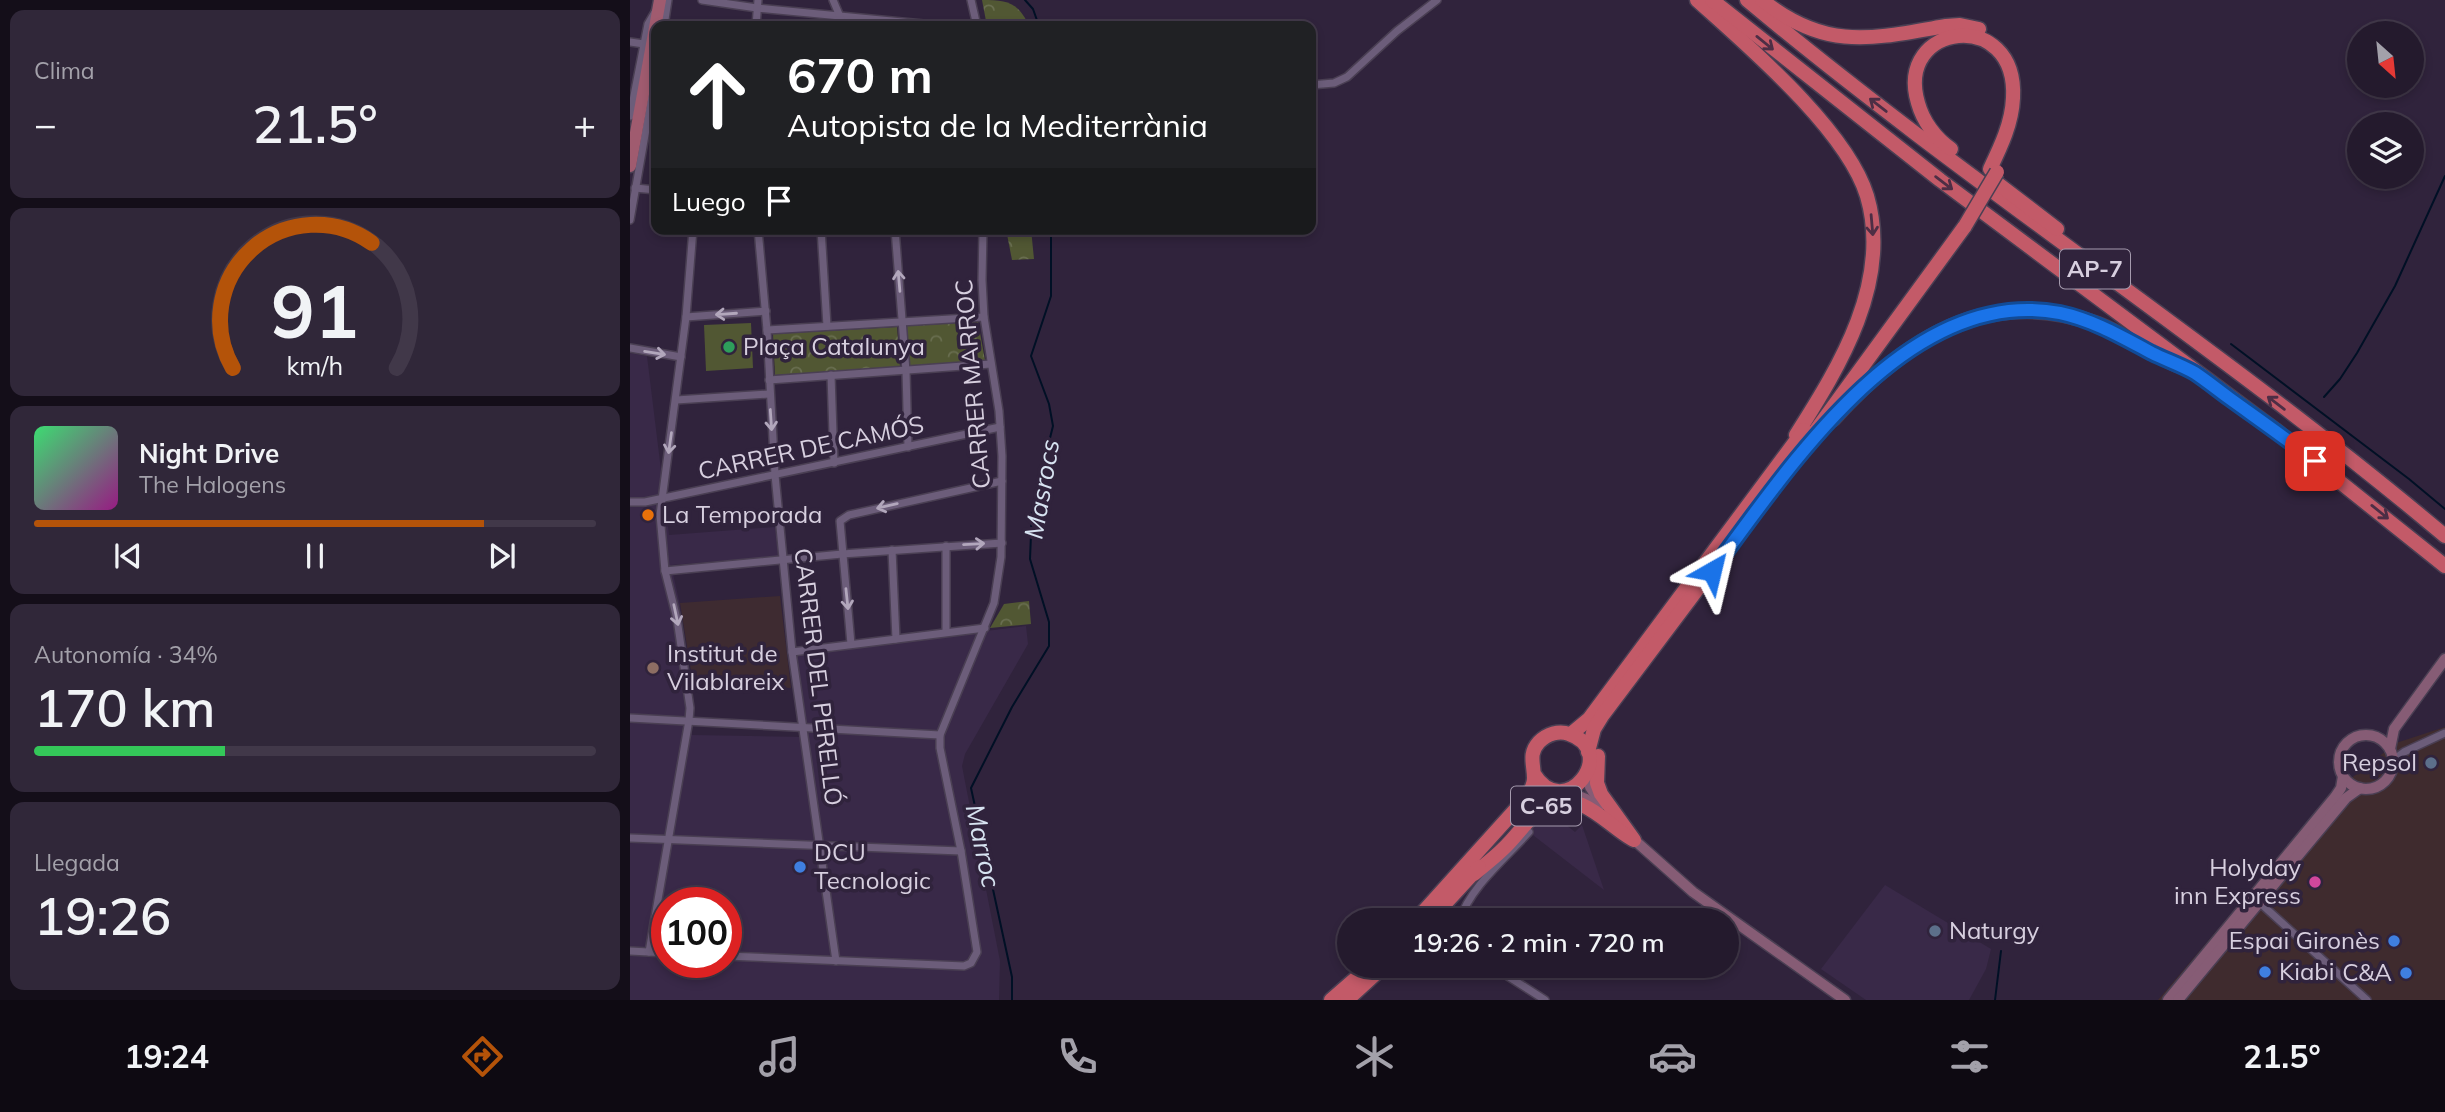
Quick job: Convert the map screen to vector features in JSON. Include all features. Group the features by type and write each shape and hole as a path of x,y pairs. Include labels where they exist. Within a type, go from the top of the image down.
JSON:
{"highway":[{"path":"1697,0 1747,45 1824,126 1856,172 1871,214 1872,265 1855,327 1840,360 1777,475"},
{"name":"AP-7","path":"1712,0 1940,180 2275,430 2445,566"},
{"name":"AP-7","path":"1747,0 1898,120 2284,409 2445,536"},
{"path":"1588,752 1594,729 1602,716 1917,282 1962,225 2019,117 2021,88 2017,67 2012,56 1995,37 1985,31 1960,25 1865,39 1836,36 1801,26 1762,0"},
{"path":"1993,170 2011,117 2012,77 2002,55 1994,46 1975,36 1953,36 1927,51 1916,69 1915,94 1924,119 1940,141 2055,227 2099,272"},
{"path":"1571,734 1589,719 1777,475 1878,374 1923,340 1947,328 1980,315 2006,311 2058,313 2099,325 2194,373 2275,430"},
{"path":"1634,839 1599,789 1599,742 1608,721 1642,672 1650,653"},
{"name":"C-65","path":"1508,817 1524,792 1526,781 1523,757 1532,737 1546,726 1579,720 1598,698 1612,687"},
{"name":"C-65","path":"1427,908 1526,798 1533,784 1532,755 1539,742 1551,734 1571,734 1578,738 1588,752 1590,765 1587,773 1577,785 1558,790 1535,802 1441,908"},
{"name":"C-65","path":"1534,774 1542,784 1558,790"},
{"name":"C-65","path":"1474,874 1504,849 1541,808 1560,800 1584,806 1634,839"},
{"path":"1331,1000 1356,978"},
{"path":"1347,1000 1371,978"}],"main road":[{"path":"658,21 662,2"},
{"path":"630,166 651,58"}],"street":[{"path":"702,0 892,21"},
{"path":"833,0 842,21"},
{"path":"971,0 976,21"},
{"path":"1316,85 1334,83 1347,77 1397,31 1437,0"},
{"path":"662,2 664,21"},
{"path":"630,116 648,24 662,2"},
{"path":"630,41 644,44"},
{"path":"630,220 651,105"},
{"path":"647,130 651,130"},
{"path":"635,188 651,190"},
{"path":"630,951 649,952 689,720 690,708 677,619 665,570 661,523 662,499 677,400 693,235"},
{"name":"CARRER DEL PERELLÓ","path":"759,235 766,311 775,475 792,652 836,961"},
{"path":"821,235 827,327"},
{"path":"895,235 906,372 908,447"},
{"name":"CARRER MARROC","path":"836,961 964,965 975,958 977,941 945,777 940,736 985,628 998,584 1002,543 1000,427 984,317 984,235"},
{"path":"686,317 766,311"},
{"path":"767,330 984,317"},
{"path":"630,348 681,357"},
{"path":"769,380 991,364"},
{"path":"831,375 834,463"},
{"path":"677,400 769,394"},
{"name":"CARRER DE CAMÓS","path":"630,502 662,499 1000,427"},
{"path":"851,644 840,521 849,515 1002,481"},
{"path":"665,570 1002,543"},
{"path":"946,546 946,632"},
{"path":"892,550 896,639"},
{"path":"792,652 985,628"},
{"path":"2168,1000 2335,797 2341,788 2343,775 2340,760 2346,745 2359,736 2384,736 2394,729 2445,659"},
{"path":"630,718 940,736"},
{"path":"2343,775 2351,784 2360,788 2371,788 2382,783 2389,776 2394,729"},
{"path":"2391,755 2445,733"},
{"path":"2376,737 2384,742 2391,755"},
{"path":"1587,773 1597,800 1634,839"},
{"path":"2178,1000 2346,798 2360,788"},
{"path":"1558,790 1586,799 1693,892 1845,1000"},
{"path":"1465,908 1477,890 1529,832"},
{"path":"630,838 961,851"},
{"path":"2259,902 2367,1000"},
{"path":"742,957 836,961"},
{"path":"1511,978 1545,1000"}],"shaded area":[{"path":"630,353 647,356 669,535 775,527 778,556 671,565 680,605 692,735 804,737 794,655 1026,626 1028,644 965,754 962,766 1000,961 999,1000 630,1000"},
{"path":"780,596 791,688 693,683 680,603"},
{"path":"2445,727 2445,1000 2158,1000 2335,791 2396,743"},
{"path":"1551,813 1575,832 1582,825 1604,890 1529,832 1542,816"},
{"path":"1885,885 1991,949 1986,969 1969,1000 1866,1000 1821,969"}],"green space":[{"path":"982,0 1011,4 1026,21 986,21"},
{"path":"1007,235 1032,235 1034,259 1012,260"},
{"path":"978,322 985,360 909,366 906,326"},
{"name":"Plaça Catalunya","path":"751,323 753,368 706,371 704,325"},
{"path":"897,327 900,367 775,375 773,334"},
{"path":"1029,601 1031,624 990,628 1004,604"}],"waterway":[{"name":"Masrocs","path":"1025,0 1033,9 1037,21"},
{"path":"2324,397 2357,353 2395,286 2445,176"},
{"name":"Masrocs","path":"1012,1000 1012,977 971,788 1012,707 1049,646 1049,622 1030,559 1032,510 1053,426 1049,404 1031,356 1051,296 1051,235"},
{"path":"2231,344 2445,509"},
{"path":"1995,1000 2001,951"}],"place":[{"name":"Plaça Catalunya","path":"729,347"},
{"name":"La Temporada","path":"648,515"},
{"name":"Institut de Vilablareix","path":"653,668"},
{"name":"Repsol","path":"2431,763"},
{"name":"DCU Tecnologic","path":"800,867"},
{"name":"Holyday inn Express","path":"2315,882"},
{"name":"Naturgy","path":"1935,931"},
{"name":"Espai Gironès","path":"2394,941"},
{"name":"Kiabi","path":"2265,972"},
{"name":"C&A","path":"2406,973"}],"route":[{"path":"1712,571 1782,478 1835,416 1878,374 1923,340 1980,315 2016,310 2038,311 2068,315 2099,325 2194,373 2315,461"}],"water label":[{"name":"Marroc","path":"983,846"}]}
